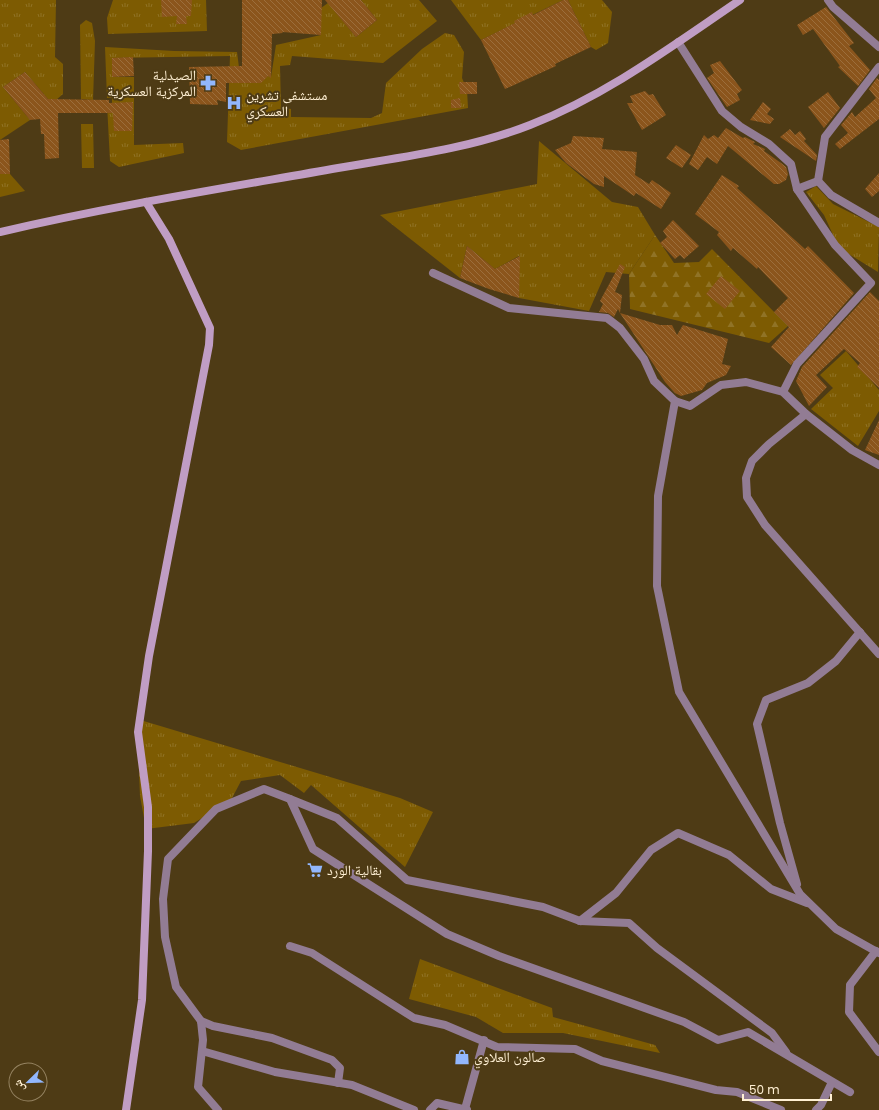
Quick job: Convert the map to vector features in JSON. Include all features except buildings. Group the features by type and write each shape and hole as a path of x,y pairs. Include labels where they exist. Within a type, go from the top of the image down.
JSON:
{"street":[{"path":"0,232 81,213 478,142 527,126 573,106 661,55 740,0"},
{"path":"828,0 833,7 879,47"},
{"path":"678,42 722,111 741,127 769,144 791,164 797,189 835,245 871,283 797,364 783,392"},
{"path":"818,181 825,137 879,67"},
{"path":"797,189 818,181"},
{"path":"818,181 831,195 879,223"},
{"path":"126,1110 142,1000 148,851 148,807 138,732 149,656 209,345 210,328 169,239 146,202"},
{"path":"433,273 508,308 606,318 620,328 644,359 654,381 675,401 690,406 721,385 746,382 783,392 806,414 852,450 879,464"},
{"path":"675,401 658,496 657,586 679,692 800,894 836,929 877,952 850,985 849,1012 879,1052"},
{"path":"806,414 769,444 752,461 746,478 747,497 764,525 879,654"},
{"path":"800,894 780,823 757,724 766,700 808,683 836,661 860,632"},
{"path":"338,1083 340,1068 332,1060 272,1038 213,1026 201,1021 176,987 165,937 163,899 168,859 216,809 264,789 337,818 407,880 544,907 580,921 629,923 657,948 772,1033 788,1056"},
{"path":"290,799 313,849 447,934 499,956 684,1022 718,1040 748,1032 850,1092"},
{"path":"580,921 616,892 652,850 678,833 729,855 771,889 812,905"},
{"path":"290,946 312,953 414,1018 445,1025 484,1040 497,1047 575,1049 602,1061 716,1090 737,1092 781,1110"},
{"path":"201,1021 202,1051 198,1087 218,1110"},
{"path":"430,1110 437,1103 466,1110 484,1040"},
{"path":"202,1051 275,1072 352,1085 414,1110"},
{"path":"816,1110 821,1105 832,1082"}],"green space":[{"path":"0,0 56,0 55,57 63,64 63,94 56,100 48,99 25,72 3,87 30,120 0,140"},
{"path":"113,0 206,0 207,31 108,34 107,18"},
{"path":"361,0 419,0 437,21 383,63 292,56 290,65 280,66 281,107 291,109 291,117 371,118 382,113 386,83 422,49 445,33 454,35 464,52 462,78 467,90 468,108 241,150 227,142 230,56 112,58 112,77 134,77 134,145 183,143 184,153 119,167 110,161 107,104 112,104 112,98 107,98 105,47 174,51 237,52 241,83 268,76 271,77 276,45 321,35 321,8 328,3 356,37 377,20"},
{"path":"451,0 563,0 481,40"},
{"path":"568,0 602,0 612,12 608,43 596,50 591,47"},
{"path":"86,20 92,23 95,41 93,100 81,99 80,25"},
{"path":"81,124 93,124 94,168 82,168"},
{"path":"539,141 612,202 638,207 655,235 629,274 606,272 589,311 519,298 519,256 495,269 467,246 460,278 380,215 537,184"},
{"path":"0,174 10,174 25,191 0,197"},
{"path":"816,186 833,204 879,227 878,272 839,248 824,215 806,192"},
{"path":"655,235 674,263 699,262 712,249 788,326 769,343 630,309 629,274"},
{"path":"846,351 879,390 879,411 858,446 811,409 833,388 820,375"},
{"path":"137,719 400,798 433,812 405,867 311,785 304,793 280,775 241,781 231,800 194,823 146,829 140,796"},
{"path":"420,959 552,1008 553,1017 655,1045 660,1053 563,1033 503,1033 476,1017 409,999"}],"place":[{"name":"الصيدلية المركزية العسكرية","path":"208,83"},
{"name":"مستشفى تشرين العسكري","path":"234,103"},
{"name":"بقالية الورد","path":"315,870"},
{"name":"صالون العلاوي","path":"462,1057"}]}
